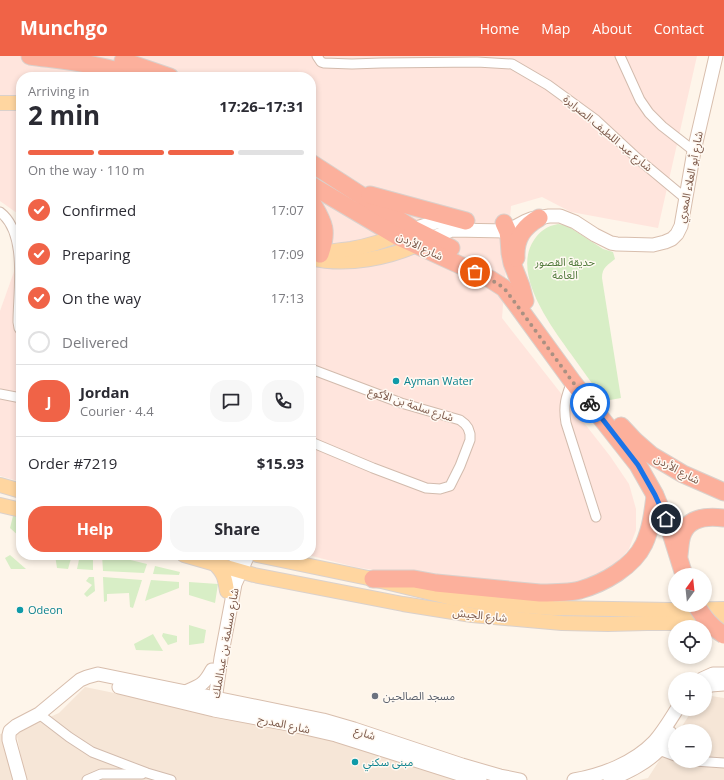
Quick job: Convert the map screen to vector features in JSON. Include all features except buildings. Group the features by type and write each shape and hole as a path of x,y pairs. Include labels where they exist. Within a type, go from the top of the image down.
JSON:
{"highway":[{"path":"30,56 100,66 124,72"},
{"path":"108,56 155,72"},
{"name":"شارع الأردن","path":"316,166 413,229 424,242 500,285 516,304 572,381 638,465 655,495 669,527 682,568"},
{"name":"شارع الأردن","path":"316,188 397,236 424,242 500,274 525,302 622,428 635,441 651,456 664,464 724,492"},
{"path":"354,191 466,220"},
{"path":"316,210 324,226 325,235 324,244 316,254"},
{"path":"516,272 516,252 520,236 533,219"},
{"path":"506,227 511,258 525,302"},
{"path":"373,579 414,579 540,593 580,590 614,575 624,568 640,552 651,522 655,495"},
{"path":"679,559 683,532 692,521 712,516 724,518"},
{"path":"700,612 714,629 724,635"}],"main road":[{"name":"شارع أبو العلاء المعري","path":"424,242 452,230 506,227 549,216 560,216 575,222 611,243 653,245 672,239 677,234 681,226 694,151 716,56"},
{"path":"0,103 16,103"},
{"name":"شارع أبو العلاء المعري","path":"316,257 368,245 436,222 466,220 506,227"},
{"path":"316,258 327,262 363,260 392,255 424,242"},
{"path":"0,486 16,490"},
{"path":"0,505 16,509"},
{"name":"شارع الجيش","path":"201,560 215,564 237,565 254,575 396,603 472,615 562,623 724,623"},
{"name":"شارع الجيش","path":"281,560 373,579 452,598 496,604 561,608 671,610 724,609"},
{"path":"215,564 224,574 227,591"},
{"name":"شارع مسلمة بن عبدالملك","path":"211,703 212,670 221,617 227,591 237,565"},
{"name":"شارع مسلمة بن عبدالملك","path":"211,703 235,584 237,565"},
{"path":"185,692 202,685 212,670"},
{"name":"شارع المدرج","path":"20,780 9,740 10,731 16,726 39,714 80,680 87,677 98,674 185,692 211,703"},
{"path":"712,675 724,674"},
{"name":"شارع المدرج","path":"87,677 97,682 211,703 288,724 430,759 460,769 480,780"},
{"path":"712,685 724,684"},
{"path":"574,780 618,766 655,748 660,734 672,716"},
{"path":"610,780 643,764 680,716"},
{"path":"460,769 500,778 520,780"}],"street":[{"name":"شارع عبد اللطيف الصرايرة","path":"318,57 321,62 324,63 352,64 379,60 477,62 512,60 596,120 685,198"},
{"path":"619,57 640,100 649,113 662,126 694,151"},
{"path":"0,212 9,221 16,239"},
{"name":"شارع سلمة بن الأكوع","path":"316,371 401,403 460,420 466,424 468,428 470,440 450,486 440,489 426,488 316,444"},
{"path":"572,381 565,402 564,412 566,423 596,517"},
{"path":"0,394 16,397"},
{"path":"39,714 69,737 92,752 147,774 171,780"},
{"path":"655,748 668,753"},
{"path":"712,762 724,763"},
{"path":"87,780 102,774 147,774"}],"shaded area":[{"path":"0,56 697,56 658,228 571,212 542,197 511,206 502,318 610,456 629,484 636,509 636,530 629,549 616,564 595,577 569,587 441,581 355,567 316,557 316,72 16,72 16,212 0,201"},
{"path":"16,266 16,481 0,476 0,311"},
{"path":"85,687 344,740 464,780 26,780 16,732 59,713"},
{"path":"712,696 724,698 724,780 639,780 648,778 668,747 668,768 712,768 712,724 683,724 689,716 712,716"},
{"path":"5,733 17,780 0,780 0,734"}],"green space":[{"name":"حديقة القصور العامة","path":"558,224 566,225 603,249 613,252 615,259 604,269 602,278 621,398 610,400 601,396 554,330 537,300 531,284 527,268 528,254 534,240 544,229"},
{"path":"13,516 16,517 16,533 10,528"},
{"path":"10,555 26,569 11,569 5,558"},
{"path":"56,560 71,560 68,569 57,568"},
{"path":"79,560 93,560 93,570 77,569"},
{"path":"102,560 131,560 147,564 144,573 103,571"},
{"path":"155,566 180,572 179,575 153,574"},
{"path":"89,577 94,577 95,591 87,597 84,594 92,585 86,581"},
{"path":"103,577 142,580 133,608 130,607 129,593 107,594 107,601 104,602"},
{"path":"151,580 179,582 179,588 145,601"},
{"path":"189,582 218,584 215,603 189,595"},
{"path":"189,625 206,630 204,643 189,645"},
{"path":"163,633 177,636 177,642 168,645 162,636"},
{"path":"153,634 163,651 136,650 134,644"}],"way so far":[{"path":"475,272 504,288 572,381 590,403"}],"place":[{"name":"Ayman Water","path":"396,381"},
{"name":"Odeon","path":"20,610"},
{"name":"مسجد الصالحين","path":"375,696"},
{"name":"مبنى سكني","path":"355,762"}],"route":[{"path":"590,403 638,465 655,495 666,519"}]}
